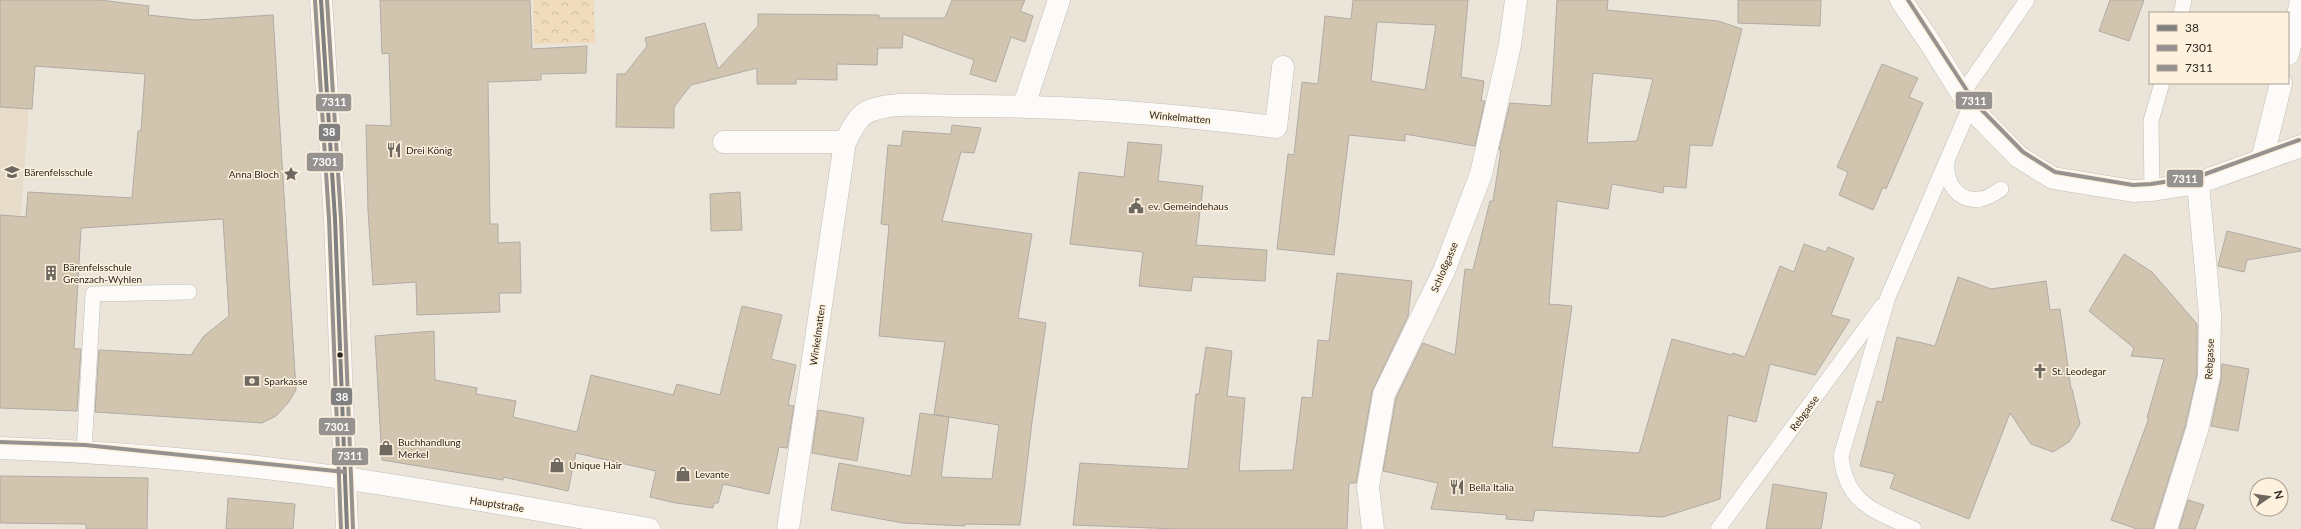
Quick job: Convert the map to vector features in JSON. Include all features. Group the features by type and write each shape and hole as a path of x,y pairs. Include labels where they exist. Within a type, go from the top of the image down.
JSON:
{"street":[{"path":"321,0 335,219 347,529"},
{"path":"1024,105 1060,0"},
{"name":"Schloßgasse","path":"1373,529 1368,487 1384,394 1444,271 1481,174 1510,45 1516,0"},
{"path":"1901,0 1933,47 1966,101 2019,157 2053,178 2133,191 2152,190 2198,183 2301,146"},
{"path":"2289,50 2301,2"},
{"name":"Winkelmatten","path":"788,529 845,142 856,121 871,111 895,106 1024,105 1166,116 1276,127 1283,68"},
{"path":"2262,160 2281,84"},
{"path":"724,142 845,142"},
{"name":"Rebgasse","path":"2166,529 2197,430 2209,376 2210,315 2198,183"},
{"name":"Hauptstraße","path":"0,448 84,451 344,478 644,529"}],"lane":[{"name":"Rebgasse","path":"2001,189 1982,199 1972,199 1963,196 1949,182 1946,164 1966,101 2026,0"},
{"path":"2181,12 2184,0"},
{"path":"2152,190 2151,121 2162,84"},
{"name":"Rebgasse","path":"1914,529 1865,506 1853,494 1846,481 1842,468 1841,456 1888,297 1949,154"},
{"path":"84,451 93,294 189,292"},
{"name":"Rebgasse","path":"1718,529 1888,297"}],"shaded area":[{"name":"Bärenfelsschule","path":"0,0 37,0 11,345 0,344"}],"green space":[{"path":"533,0 594,0 595,43 534,44"}],"building":[{"path":"0,0 100,0 149,6 148,15 196,20 273,15 296,390 288,403 276,416 262,423 95,412 99,350 191,355 204,336 229,316 223,219 81,228 74,349 81,349 77,411 0,408 0,215 26,217 28,192 132,198 138,131 141,131 145,74 35,66 32,109 0,107"},
{"path":"380,0 530,0 532,49 587,46 586,73 541,74 541,80 488,82 490,224 498,224 498,243 520,242 521,293 499,293 500,312 417,315 416,282 373,285 368,210 366,125 391,126 389,53 382,54"},
{"path":"952,0 1025,0 1020,11 1033,16 1025,42 1011,37 996,82 970,74 974,60 903,34 902,48 878,48 877,65 837,64 837,80 796,79 796,84 757,84 757,68 691,85 674,107 674,128 616,127 617,74 625,74 647,46 645,38 705,23 718,69 758,26 758,14 879,15 879,18 945,18"},
{"path":"1353,0 1468,0 1461,77 1484,81 1481,101 1485,101 1475,146 1405,134 1405,141 1349,135 1334,255 1277,249 1288,154 1294,155 1302,82 1318,84 1325,16 1351,19","holes":["1377,22 1436,25 1425,90 1371,81"]},
{"path":"1557,0 1608,0 1607,10 1718,21 1742,29 1712,146 1690,145 1686,188 1664,186 1663,193 1612,184 1608,209 1557,201 1549,304 1572,306 1552,447 1639,453 1672,339 1745,357 1780,266 1794,272 1804,244 1826,252 1828,247 1854,258 1831,315 1850,320 1815,375 1770,364 1756,422 1728,415 1720,499 1663,517 1535,510 1533,521 1506,519 1507,515 1431,509 1438,483 1383,471 1396,398 1423,343 1455,355 1465,269 1473,270 1490,201 1493,201 1501,150 1499,150 1510,103 1551,106","holes":["1593,73 1653,79 1637,141 1587,143"]},
{"path":"1738,0 1821,0 1820,26 1738,23"},
{"path":"2110,0 2144,0 2129,41 2099,31"},
{"path":"1882,64 1918,78 1909,97 1923,103 1886,189 1883,187 1873,210 1839,195 1848,172 1837,167"},
{"path":"952,125 981,128 974,153 961,152 942,221 1032,234 1018,318 1046,323 1032,422 1020,525 965,524 965,526 903,523 831,510 839,463 911,476 920,413 949,417 934,414 945,342 879,336 889,225 881,224 888,145 901,146 903,131 951,134","holes":["949,417 999,425 992,479 941,477"]},
{"path":"1128,142 1162,145 1158,181 1203,186 1196,245 1267,250 1265,281 1193,277 1191,291 1139,286 1143,252 1070,244 1079,172 1124,177"},
{"path":"740,192 742,230 711,231 710,194"},
{"path":"2227,231 2301,249 2301,251 2247,260 2244,272 2218,266"},
{"path":"2124,254 2152,272 2197,324 2197,375 2185,427 2153,529 2137,529 2111,520 2149,418 2147,418 2164,359 2131,356 2134,348 2089,311"},
{"path":"1337,273 1412,281 1408,316 1372,392 1356,483 1349,483 1347,529 1177,529 1073,525 1080,463 1188,469 1196,394 1199,394 1206,347 1232,351 1227,396 1245,398 1239,471 1293,470 1302,397 1312,398 1318,340 1329,341"},
{"path":"1958,277 1991,289 2046,281 2050,310 2060,309 2071,389 2080,424 2069,442 2053,452 2031,444 2010,413 1969,519 1890,488 1895,474 1860,466 1877,401 1882,402 1897,337 1935,346"},
{"path":"742,306 782,315 771,359 796,365 788,405 794,406 787,448 779,447 769,494 723,484 718,503 714,503 713,508 676,503 650,497 656,471 576,453 568,491 503,477 503,480 382,460 375,336 434,331 435,380 477,388 476,394 516,401 513,417 577,432 591,375 673,395 677,384 720,395"},
{"path":"2222,364 2249,369 2238,431 2211,426 2221,379"},
{"path":"818,410 864,418 857,461 812,453"},
{"path":"0,476 148,478 147,529 86,529 86,524 0,523"},
{"path":"1773,484 1827,493 1821,529 1766,529"},
{"path":"228,498 295,504 293,529 226,529"},
{"path":"2188,500 2204,505 2195,529 2179,529"}],"transit line":[{"name":"7301","path":"315,0 329,219 341,529"},
{"name":"38","path":"321,0 335,219 347,529"},
{"name":"7311","path":"327,0 341,219 353,529"},
{"name":"7311","path":"1908,0 1975,103 2023,152 2055,172 2133,185 2151,184 2197,177 2299,140"},
{"name":"7311","path":"0,442 85,445 345,472"}],"place":[{"name":"Drei König","path":"394,150"},
{"name":"Bärenfelsschule","path":"12,172"},
{"name":"Anna Bloch","path":"291,174"},
{"name":"ev. Gemeindehaus","path":"1136,206"},
{"name":"Bärenfelsschule Grenzach-Wyhlen","path":"51,273"},
{"name":"St. Leodegar","path":"2040,371"},
{"name":"Sparkasse","path":"252,381"},
{"name":"Buchhandlung Merkel","path":"386,448"},
{"name":"Unique Hair","path":"557,465"},
{"name":"Levante","path":"683,474"},
{"name":"Bella Italia","path":"1457,487"}]}
